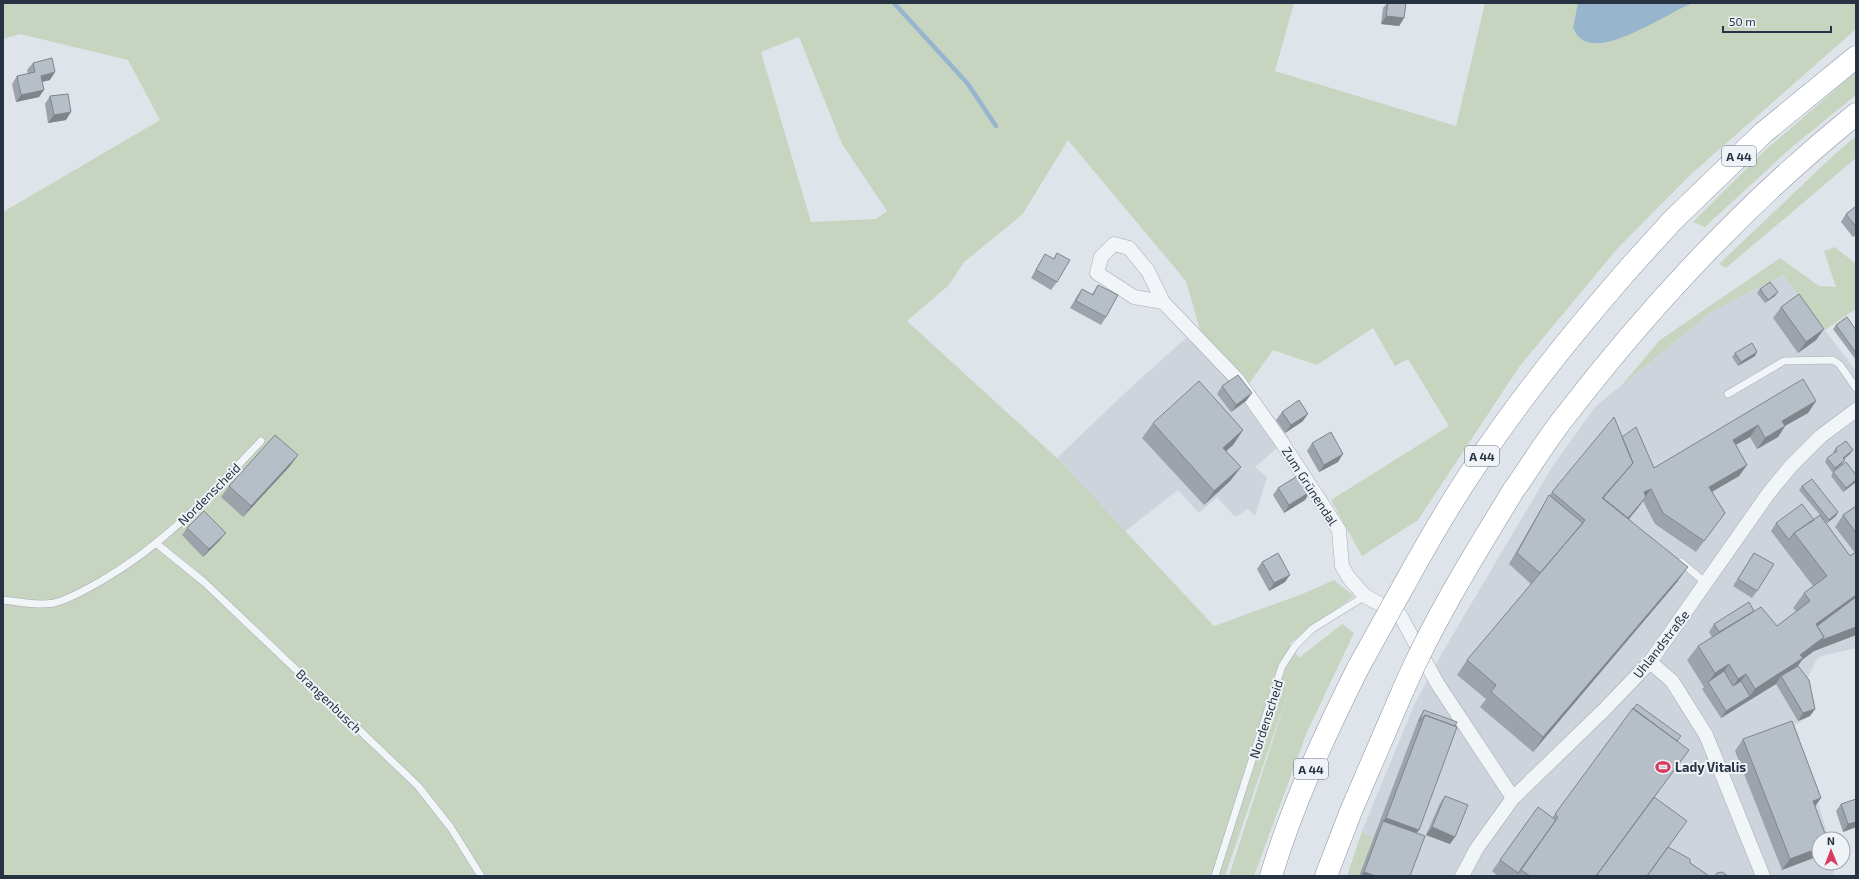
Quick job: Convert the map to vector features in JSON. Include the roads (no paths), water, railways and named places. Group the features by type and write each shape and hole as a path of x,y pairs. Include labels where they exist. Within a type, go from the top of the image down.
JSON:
{"highway":[{"name":"A 44","path":"1271,876 1302,790 1336,712 1359,666 1425,547 1475,465 1525,394 1579,326 1673,220 1763,133 1856,57"},
{"path":"1326,876 1354,804 1426,640 1465,570 1513,491 1562,420 1613,356 1705,252 1793,167 1856,114"}],"street":[{"name":"Zum Grünendal","path":"1163,302 1134,297 1097,273 1101,257 1114,244 1129,248 1148,271 1163,302 1237,379 1281,441 1339,530 1342,566 1349,578 1365,596 1400,615 1437,682 1513,798"},
{"name":"Uhlandstraße","path":"1462,876 1477,848 1513,798 1604,710 1650,662 1768,494 1782,477 1821,436 1856,410"},
{"path":"1650,662 1672,681 1706,735 1763,876"}],"lane":[{"path":"1728,394 1784,362 1833,360 1840,365 1856,388"},
{"name":"Nordenscheid","path":"3,600 28,603 54,603 79,594 116,572 157,544 206,499 261,441"},
{"name":"Brangenbusch","path":"157,544 204,582 418,786 451,828 482,876"},
{"path":"1673,556 1706,583"},
{"name":"Nordenscheid","path":"1215,876 1282,666 1295,646 1312,629 1365,596"}],"water":[{"path":"1578,3 1693,3 1619,39 1604,43 1590,43 1580,38 1573,28"}],"waterway":[{"path":"894,3 968,84 996,126"}],"place":[{"name":"Lady Vitalis","path":"1663,767"}]}
